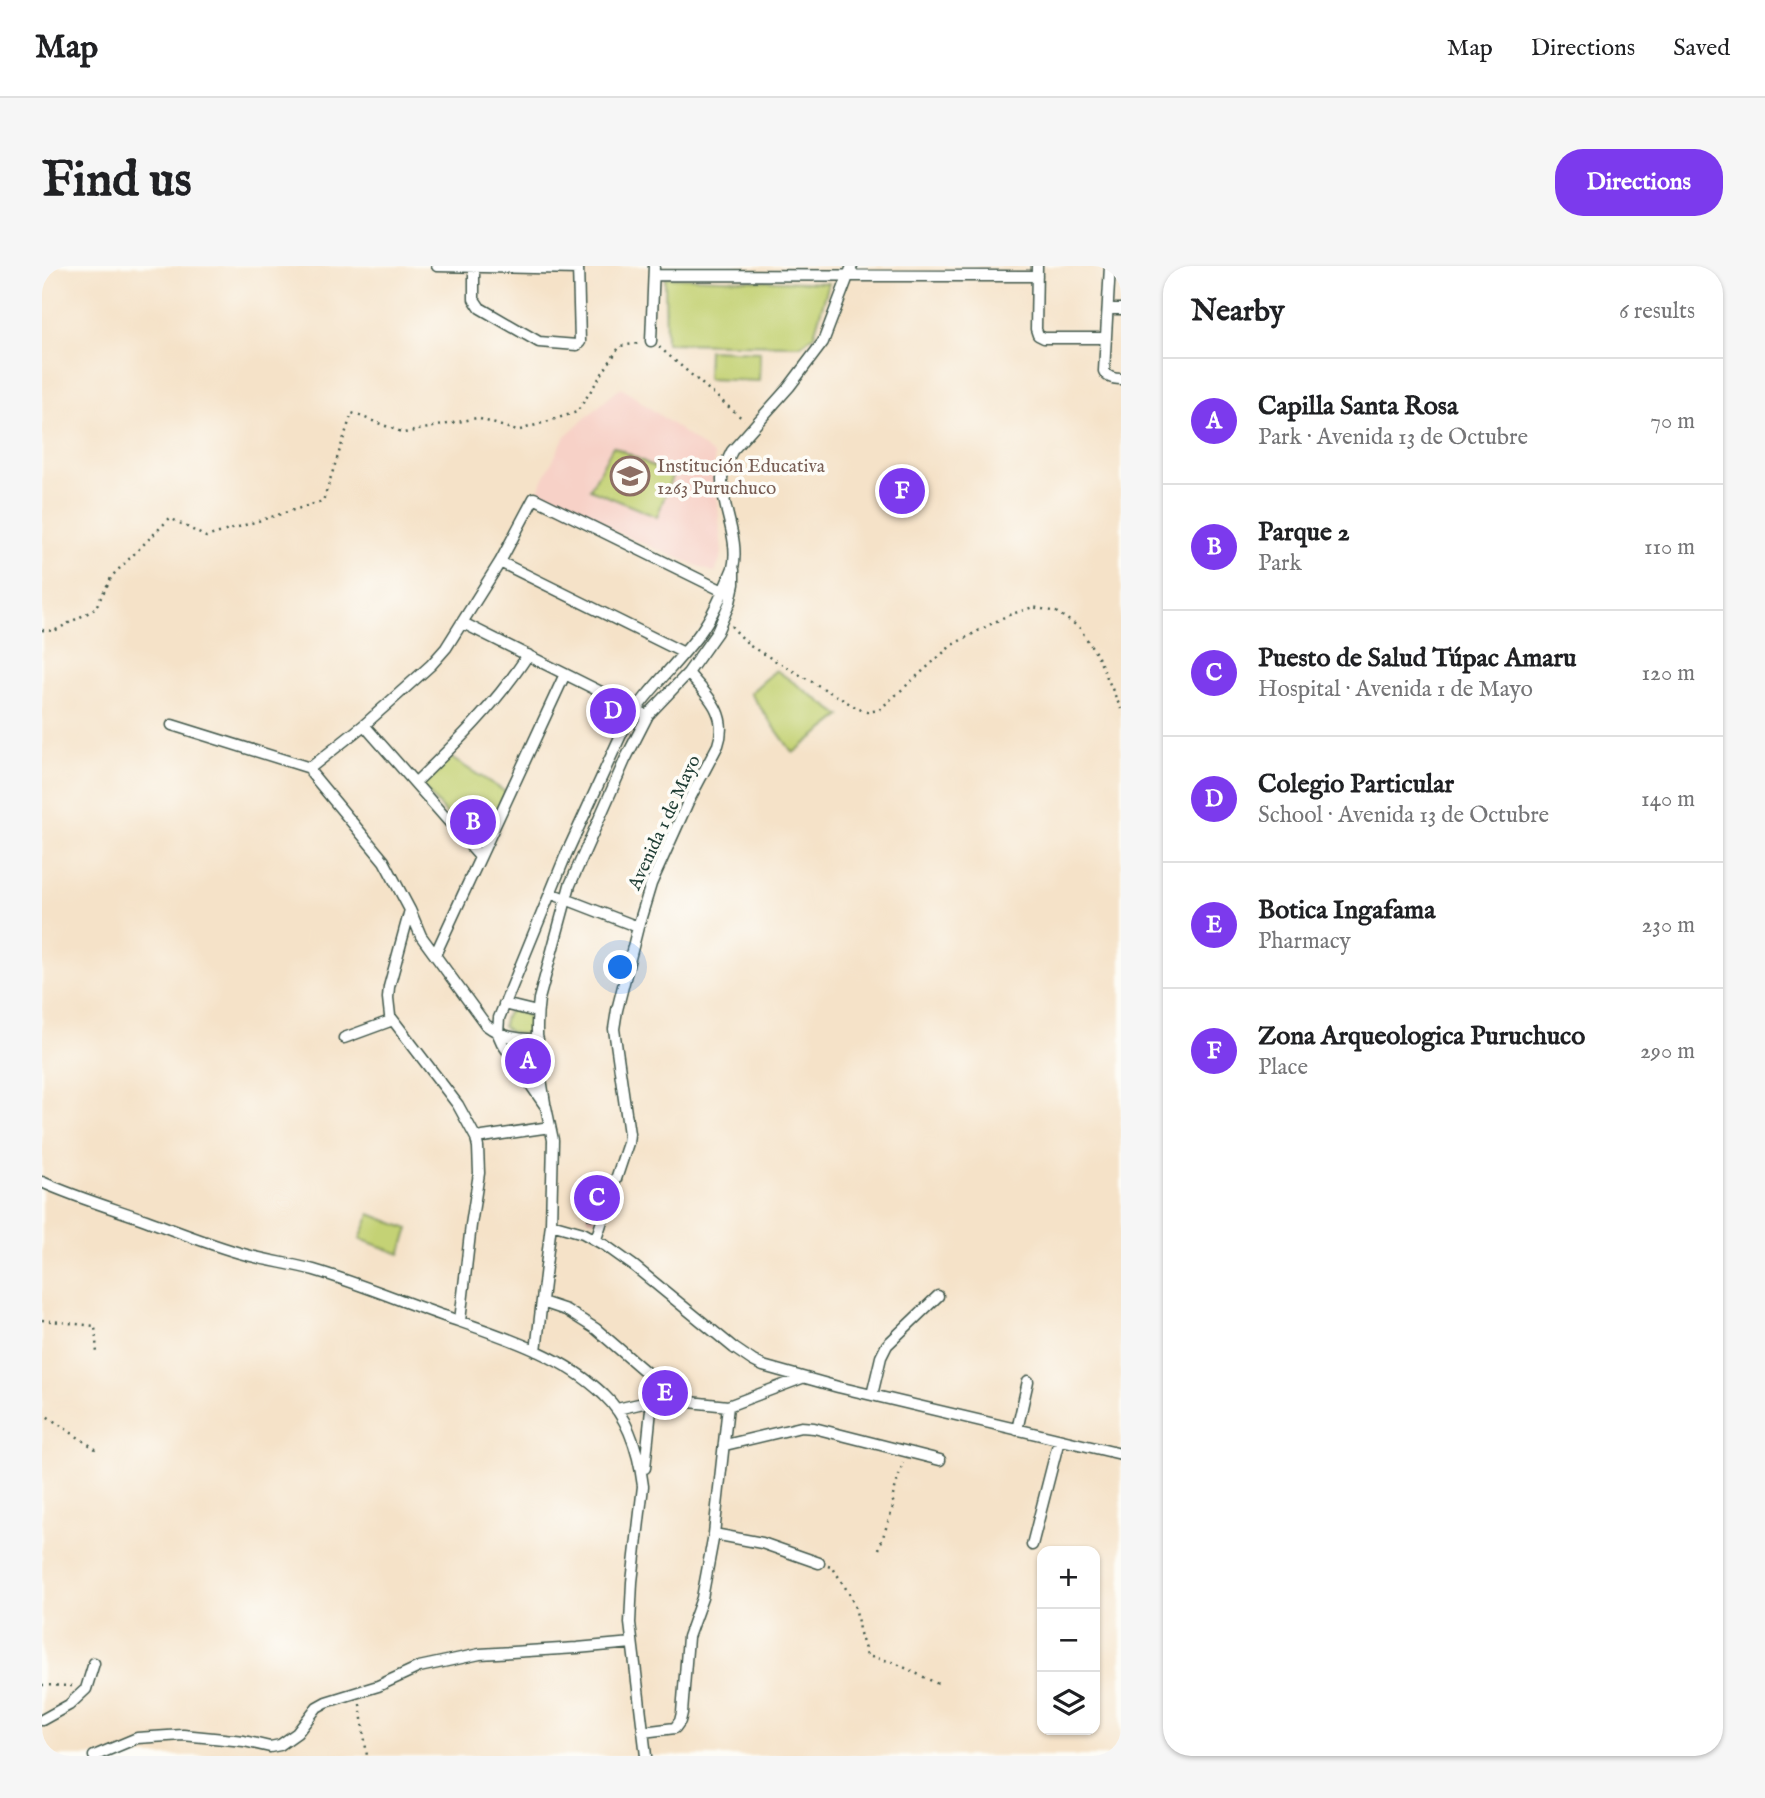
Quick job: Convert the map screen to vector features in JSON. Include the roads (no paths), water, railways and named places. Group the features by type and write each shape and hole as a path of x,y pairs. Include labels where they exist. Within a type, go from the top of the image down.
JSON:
{"street":[{"path":"436,266 578,267 580,342 577,345 539,342 480,308 474,299 474,267"},
{"path":"1110,266 1104,371 1107,376 1121,379"},
{"path":"651,341 654,270 1037,271 1038,335 1044,338 1106,338"},
{"path":"536,1351 551,1224 553,1157 540,1072 537,1012 566,899 625,760 648,715 688,673 709,645 730,602 734,584 734,563 733,539 723,490 722,476 726,462 732,451 789,387 823,342 850,271"},
{"path":"1108,309 1121,309"},
{"path":"310,768 364,725 431,665 446,648 500,562 534,498 723,591"},
{"path":"500,562 684,653"},
{"path":"546,1107 502,1043 498,1034 499,1018 550,893 617,745 636,709 704,627 734,563"},
{"path":"463,623 648,715"},
{"path":"415,783 476,723 504,690 528,655"},
{"name":"Avenida 1 de Mayo","path":"596,1240 628,1143 628,1119 614,1029 617,1010 651,884 721,735 720,715 688,673"},
{"path":"435,954 565,674"},
{"path":"172,725 310,768"},
{"path":"364,725 480,857"},
{"path":"310,768 312,774 384,861 422,936 486,1025 498,1034 527,1040 538,1038"},
{"path":"550,893 638,927"},
{"path":"410,910 389,987 388,1007 393,1020 458,1105 476,1138 479,1173 460,1321"},
{"path":"504,1004 537,1012"},
{"path":"344,1038 393,1020"},
{"path":"476,1138 550,1127"},
{"path":"42,1182 246,1255 314,1270 460,1321 555,1359 580,1374 617,1409 636,1449 643,1486"},
{"path":"551,1224 583,1233 596,1240 634,1266 744,1356 775,1370 1121,1454"},
{"path":"872,1395 881,1357 887,1345 938,1296"},
{"path":"542,1302 566,1310 596,1329 678,1399"},
{"path":"617,1409 652,1400 678,1399 728,1406 803,1378"},
{"path":"1017,1430 1028,1381"},
{"path":"646,1756 630,1623 652,1400"},
{"path":"643,1732 675,1728 680,1721 688,1637 702,1598 714,1534 728,1406"},
{"path":"724,1445 801,1427 940,1460"},
{"path":"1032,1545 1059,1440"},
{"path":"714,1534 762,1542 819,1563"},
{"path":"94,1756 137,1738 183,1735 244,1741 271,1751 297,1733 317,1707 378,1686 419,1667 480,1654 632,1643"},
{"path":"42,1720 69,1704 86,1689 94,1662"}],"place":[{"name":"Institución Educativa 1263 Puruchuco","path":"630,476"},
{"name":"Zona Arqueologica Puruchuco","path":"902,491"},
{"name":"Colegio Particular","path":"613,711"},
{"name":"Parque 2","path":"473,822"},
{"name":"Capilla Santa Rosa","path":"528,1061"},
{"name":"Puesto de Salud Túpac Amaru","path":"597,1198"},
{"name":"Botica Ingafama","path":"665,1393"}]}
